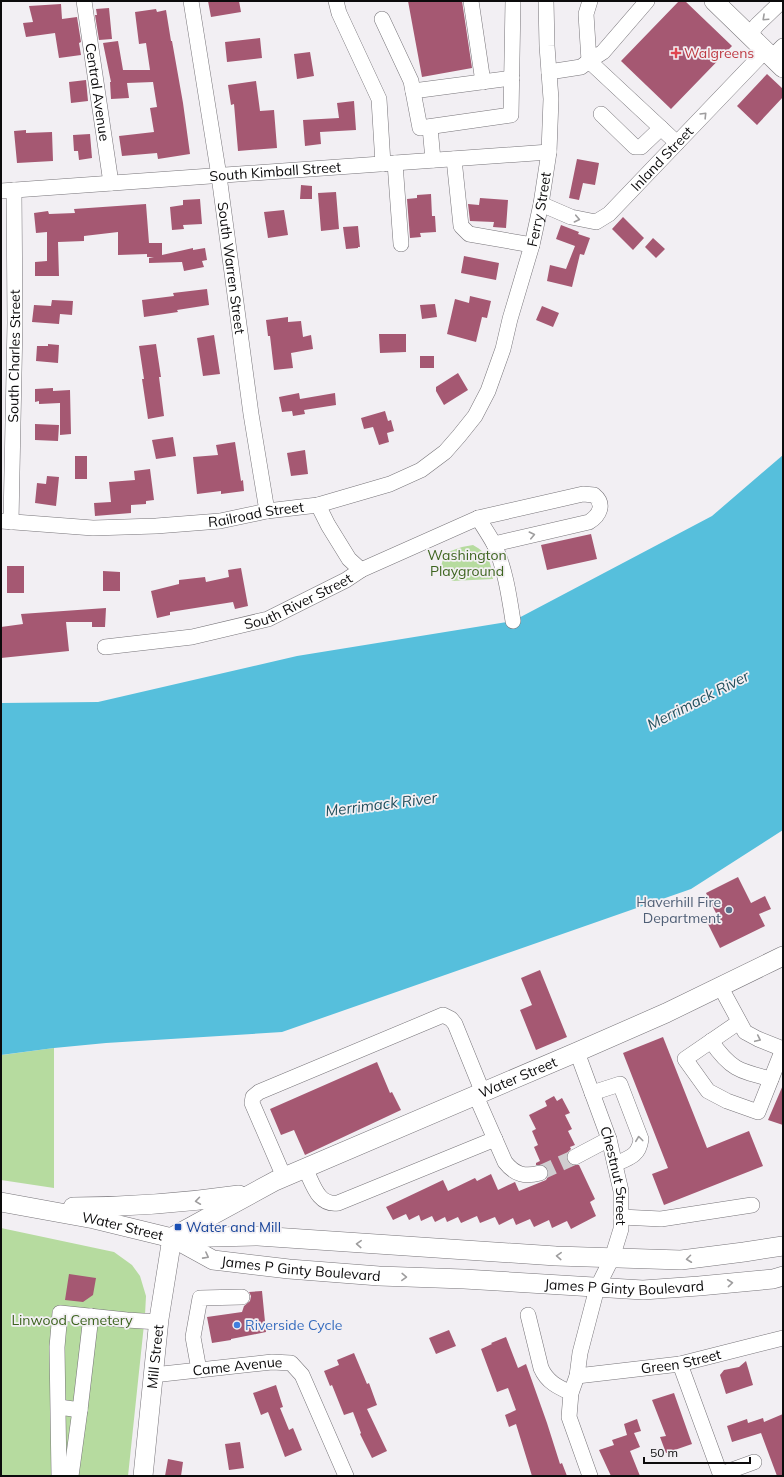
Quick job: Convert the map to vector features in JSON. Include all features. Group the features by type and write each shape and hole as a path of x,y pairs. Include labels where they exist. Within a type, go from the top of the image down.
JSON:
{"main road":[{"path":"714,1 749,35 776,55"},
{"name":"Water Street","path":"1,1202 94,1219 172,1238 284,1177 666,1013 783,956"},
{"name":"Water Street","path":"31,1207 158,1205 251,1194"},
{"name":"James P Ginty Boulevard","path":"172,1238 258,1236 343,1243 612,1258 681,1260 783,1246"},
{"name":"James P Ginty Boulevard","path":"172,1238 213,1260 289,1269 379,1276 464,1279 643,1290 773,1279 783,1276"},
{"name":"Mill Street","path":"142,1476 158,1322 172,1238"}],"street":[{"name":"Central Avenue","path":"84,1 111,183"},
{"name":"South Warren Street","path":"191,1 219,176 251,414 267,511"},
{"path":"336,1 339,12 379,99 401,244"},
{"path":"471,1 483,82"},
{"path":"382,19 411,81 420,128 430,127 511,115 513,1"},
{"name":"Ferry Street","path":"479,410 488,391 503,349 510,319 532,245 541,204 549,152 551,99 546,1"},
{"path":"590,1 586,14 589,61 677,143"},
{"path":"549,72 581,67 603,52 647,1"},
{"path":"749,35 757,25 782,1"},
{"name":"Inland Street","path":"541,204 570,217 596,222 609,214 677,143 776,55"},
{"path":"413,91 512,78"},
{"path":"601,114 635,146 641,147 661,128"},
{"path":"430,127 433,160"},
{"name":"South Kimball Street","path":"8,191 549,152"},
{"path":"454,159 461,226 469,234 532,245"},
{"name":"South Charles Street","path":"6,522 15,323 8,191"},
{"name":"Railroad Street","path":"6,522 93,528 156,526 220,521 267,511 318,505 390,484 421,470 445,452 479,410"},
{"name":"South River Street","path":"105,646 192,637 268,619 346,580 361,570 478,518 583,494 594,495 600,502 600,512 589,522 494,544"},
{"path":"318,505 328,525 349,559 361,570"},
{"path":"478,518 494,544 506,577 513,621"},
{"path":"720,986 745,1032 783,1049 758,1112 727,1101 708,1091 685,1059 739,1022"},
{"path":"284,1177 252,1104 253,1097 259,1092 443,1015 451,1019 456,1024 495,1139 506,1162 511,1169 518,1174 525,1176 540,1173"},
{"path":"711,1041 723,1058 733,1066 747,1073 771,1079"},
{"name":"Chestnut Street","path":"577,1052 609,1140 621,1191 620,1229 612,1258 597,1288 580,1353 577,1376 571,1393 569,1417 590,1476"},
{"path":"592,1093 620,1084 640,1139 640,1147 633,1155 615,1164"},
{"path":"305,1168 321,1198 332,1204 338,1203 495,1139"},
{"path":"575,1157 609,1140"},
{"path":"621,1217 661,1220 752,1205"},
{"path":"199,1370 193,1337 200,1298 242,1297"},
{"path":"59,1476 57,1347 60,1313 158,1322"},
{"path":"528,1315 544,1376 553,1384 571,1393"},
{"path":"71,1476 90,1316"},
{"name":"Green Street","path":"577,1376 680,1364 783,1338"},
{"name":"Came Avenue","path":"153,1375 272,1362 290,1363 302,1375 346,1476"},
{"path":"680,1364 721,1475 754,1462"},
{"path":"59,1407 80,1410"}],"green space":[{"name":"Washington Playground","path":"473,545 486,555 490,563 493,579 452,581 441,566 445,553"},
{"path":"54,1048 54,1188 1,1180 2,1055"},
{"name":"Linwood Cemetery","path":"1,1228 114,1252 132,1265 140,1276 146,1296 145,1315 128,1476 1,1476"}],"water":[{"name":"Merrimack River","path":"783,455 783,830 691,889 282,1032 106,1043 1,1055 1,703 98,702 297,656 513,621 712,516"}],"building":[{"path":"208,1 239,1 241,12 211,17"},
{"path":"408,1 462,1 472,68 422,77"},
{"name":"Walgreens","path":"679,1 685,1 732,46 671,109 621,61"},
{"path":"61,4 62,19 77,17 81,42 79,43 81,55 59,58 55,33 26,37 23,23 33,22 29,6"},
{"path":"109,8 112,39 99,40 95,15 97,15 96,9"},
{"path":"156,9 157,12 166,10 183,103 190,154 158,159 157,153 122,156 119,136 154,132 150,108 157,107 153,82 127,83 129,98 111,99 111,82 103,43 118,41 123,70 150,70 146,43 139,44 135,12"},
{"path":"260,38 262,58 227,62 225,42"},
{"path":"310,52 314,76 297,79 294,54"},
{"path":"767,74 783,89 783,97 757,125 737,106"},
{"path":"86,80 88,101 71,103 69,82"},
{"path":"256,81 260,111 274,110 277,148 238,151 234,104 231,105 228,85"},
{"path":"354,101 356,130 320,132 321,144 305,146 303,120 339,118 337,103"},
{"path":"26,130 26,133 52,132 53,161 17,163 14,131"},
{"path":"90,134 92,158 79,160 78,151 74,151 73,135"},
{"path":"577,159 599,163 595,185 583,183 579,200 569,198"},
{"path":"301,185 312,186 312,199 300,199"},
{"path":"336,192 339,229 321,231 318,193"},
{"path":"431,194 432,216 435,216 436,232 420,233 421,237 410,238 407,199 417,198 417,195"},
{"path":"480,198 508,200 506,228 493,227 494,222 470,221 468,204 479,205"},
{"path":"200,199 202,224 183,225 184,229 172,230 170,207 183,205 183,200"},
{"path":"146,204 149,243 162,243 162,255 193,248 193,250 205,248 207,260 202,261 204,267 184,271 182,262 149,263 149,258 154,257 147,257 147,254 118,255 118,232 84,236 84,241 58,242 59,276 35,276 35,262 47,261 47,232 36,233 34,213 48,211 49,214 75,213 74,209"},
{"path":"284,210 288,235 268,238 264,212"},
{"path":"623,217 644,238 633,250 612,229"},
{"path":"561,225 579,232 578,234 590,238 584,255 580,254 572,287 547,281 550,265 566,269 575,246 556,239"},
{"path":"358,226 360,247 346,249 343,227"},
{"path":"653,238 665,249 656,258 645,247"},
{"path":"464,256 499,263 496,280 461,273"},
{"path":"207,289 209,305 177,310 178,312 144,317 142,300 174,296 173,293"},
{"path":"470,296 491,301 487,318 482,317 476,342 447,334 455,299 469,303"},
{"path":"52,300 73,301 72,315 60,314 59,324 32,322 34,305 51,306"},
{"path":"435,304 437,317 422,319 420,305"},
{"path":"542,306 559,313 553,327 536,320"},
{"path":"288,317 288,322 301,321 303,337 311,335 313,349 291,353 293,368 274,370 270,336 268,336 266,320"},
{"path":"379,334 406,334 406,352 380,353"},
{"path":"214,335 220,374 203,376 197,338"},
{"path":"48,344 59,345 58,363 36,361 37,346 48,346"},
{"path":"156,344 161,377 159,377 164,416 148,419 139,346"},
{"path":"420,356 434,356 434,368 420,368"},
{"path":"458,373 468,390 444,405 436,391 436,387"},
{"path":"53,388 53,391 70,390 71,434 60,435 60,403 39,404 39,401 35,402 35,389"},
{"path":"299,393 300,399 335,393 336,405 304,410 305,414 293,416 292,411 282,412 279,397"},
{"path":"385,411 388,421 391,420 394,431 387,433 389,442 379,445 373,427 364,429 361,418"},
{"path":"35,424 59,425 58,441 35,440"},
{"path":"173,437 176,456 156,459 152,440"},
{"path":"235,442 244,491 221,494 221,491 197,494 193,457 218,455 216,445"},
{"path":"305,450 308,474 291,476 287,453"},
{"path":"75,456 87,456 87,479 75,479"},
{"path":"150,469 154,500 146,501 146,504 131,505 131,513 95,516 94,503 111,502 109,482 135,480 134,471"},
{"path":"47,476 59,477 56,506 35,503 37,483 46,484"},
{"path":"591,534 597,559 547,570 541,545"},
{"path":"7,566 24,566 24,593 7,593"},
{"path":"241,568 248,606 235,609 233,602 170,612 170,615 157,618 151,591 179,584 179,580 205,577 206,582 229,577 228,570"},
{"path":"103,571 120,572 120,591 103,591"},
{"path":"106,608 105,627 92,627 92,622 66,622 69,651 1,658 1,627 23,624 21,614"},
{"path":"738,877 751,903 765,896 771,909 759,914 765,926 720,948 706,920 717,915 706,893"},
{"path":"540,970 567,1037 536,1050 520,1010 532,1005 521,978"},
{"path":"663,1037 707,1148 749,1131 763,1166 664,1205 652,1174 668,1168 623,1053"},
{"path":"377,1062 390,1093 392,1092 401,1110 305,1155 294,1130 281,1135 270,1109"},
{"path":"783,1085 783,1125 768,1120"},
{"path":"554,1096 557,1101 562,1098 570,1113 565,1115 572,1129 568,1131 575,1145 570,1147 571,1149 567,1153 567,1161 571,1165 579,1165 595,1199 590,1202 596,1216 571,1229 567,1221 552,1228 549,1220 534,1227 530,1219 516,1225 513,1218 499,1225 495,1217 480,1223 477,1216 461,1223 458,1217 447,1222 445,1217 435,1222 432,1216 421,1221 419,1215 409,1220 406,1214 393,1220 386,1207 443,1180 448,1191 475,1178 477,1181 491,1174 498,1190 515,1182 519,1191 546,1180 549,1175 547,1167 543,1165 536,1165 536,1163 540,1161 534,1147 538,1145 532,1131 536,1129 529,1115 547,1106 545,1101"},
{"path":"69,1274 96,1278 93,1295 83,1302 65,1300"},
{"name":"Riverside Cycle","path":"262,1291 266,1332 212,1343 207,1317 242,1312 244,1306 250,1301 251,1296 249,1292"},
{"path":"449,1330 456,1346 436,1354 429,1338"},
{"path":"506,1337 518,1368 526,1364 560,1464 562,1463 567,1476 532,1476 516,1424 509,1427 505,1415 516,1410 508,1388 497,1392 481,1349"},
{"path":"354,1353 367,1384 369,1383 377,1405 367,1409 387,1451 372,1458 360,1434 361,1433 353,1412 344,1415 332,1385 330,1386 324,1371 339,1365 337,1360"},
{"path":"746,1361 753,1385 726,1394 720,1375 724,1370 739,1367"},
{"path":"276,1385 283,1407 280,1408 289,1430 293,1428 302,1450 285,1457 268,1412 261,1415 253,1393"},
{"path":"674,1393 692,1444 666,1453 660,1437 666,1436 652,1400"},
{"path":"783,1414 783,1476 777,1476 761,1433 732,1442 727,1426 747,1419 748,1423 763,1418 764,1422"},
{"path":"637,1419 641,1431 634,1433 640,1447 630,1451 640,1476 611,1476 599,1450 614,1445 612,1440 627,1435 624,1424"},
{"path":"240,1442 244,1468 229,1470 225,1444"},
{"path":"168,1459 183,1462 181,1476 165,1476"}],"tunnel":[{"path":"540,1173 575,1157"}],"place":[{"name":"Walgreens","path":"676,53"},
{"name":"Haverhill Fire Department","path":"729,910"},
{"name":"Water and Mill","path":"178,1227"},
{"name":"Riverside Cycle","path":"237,1325"}]}
